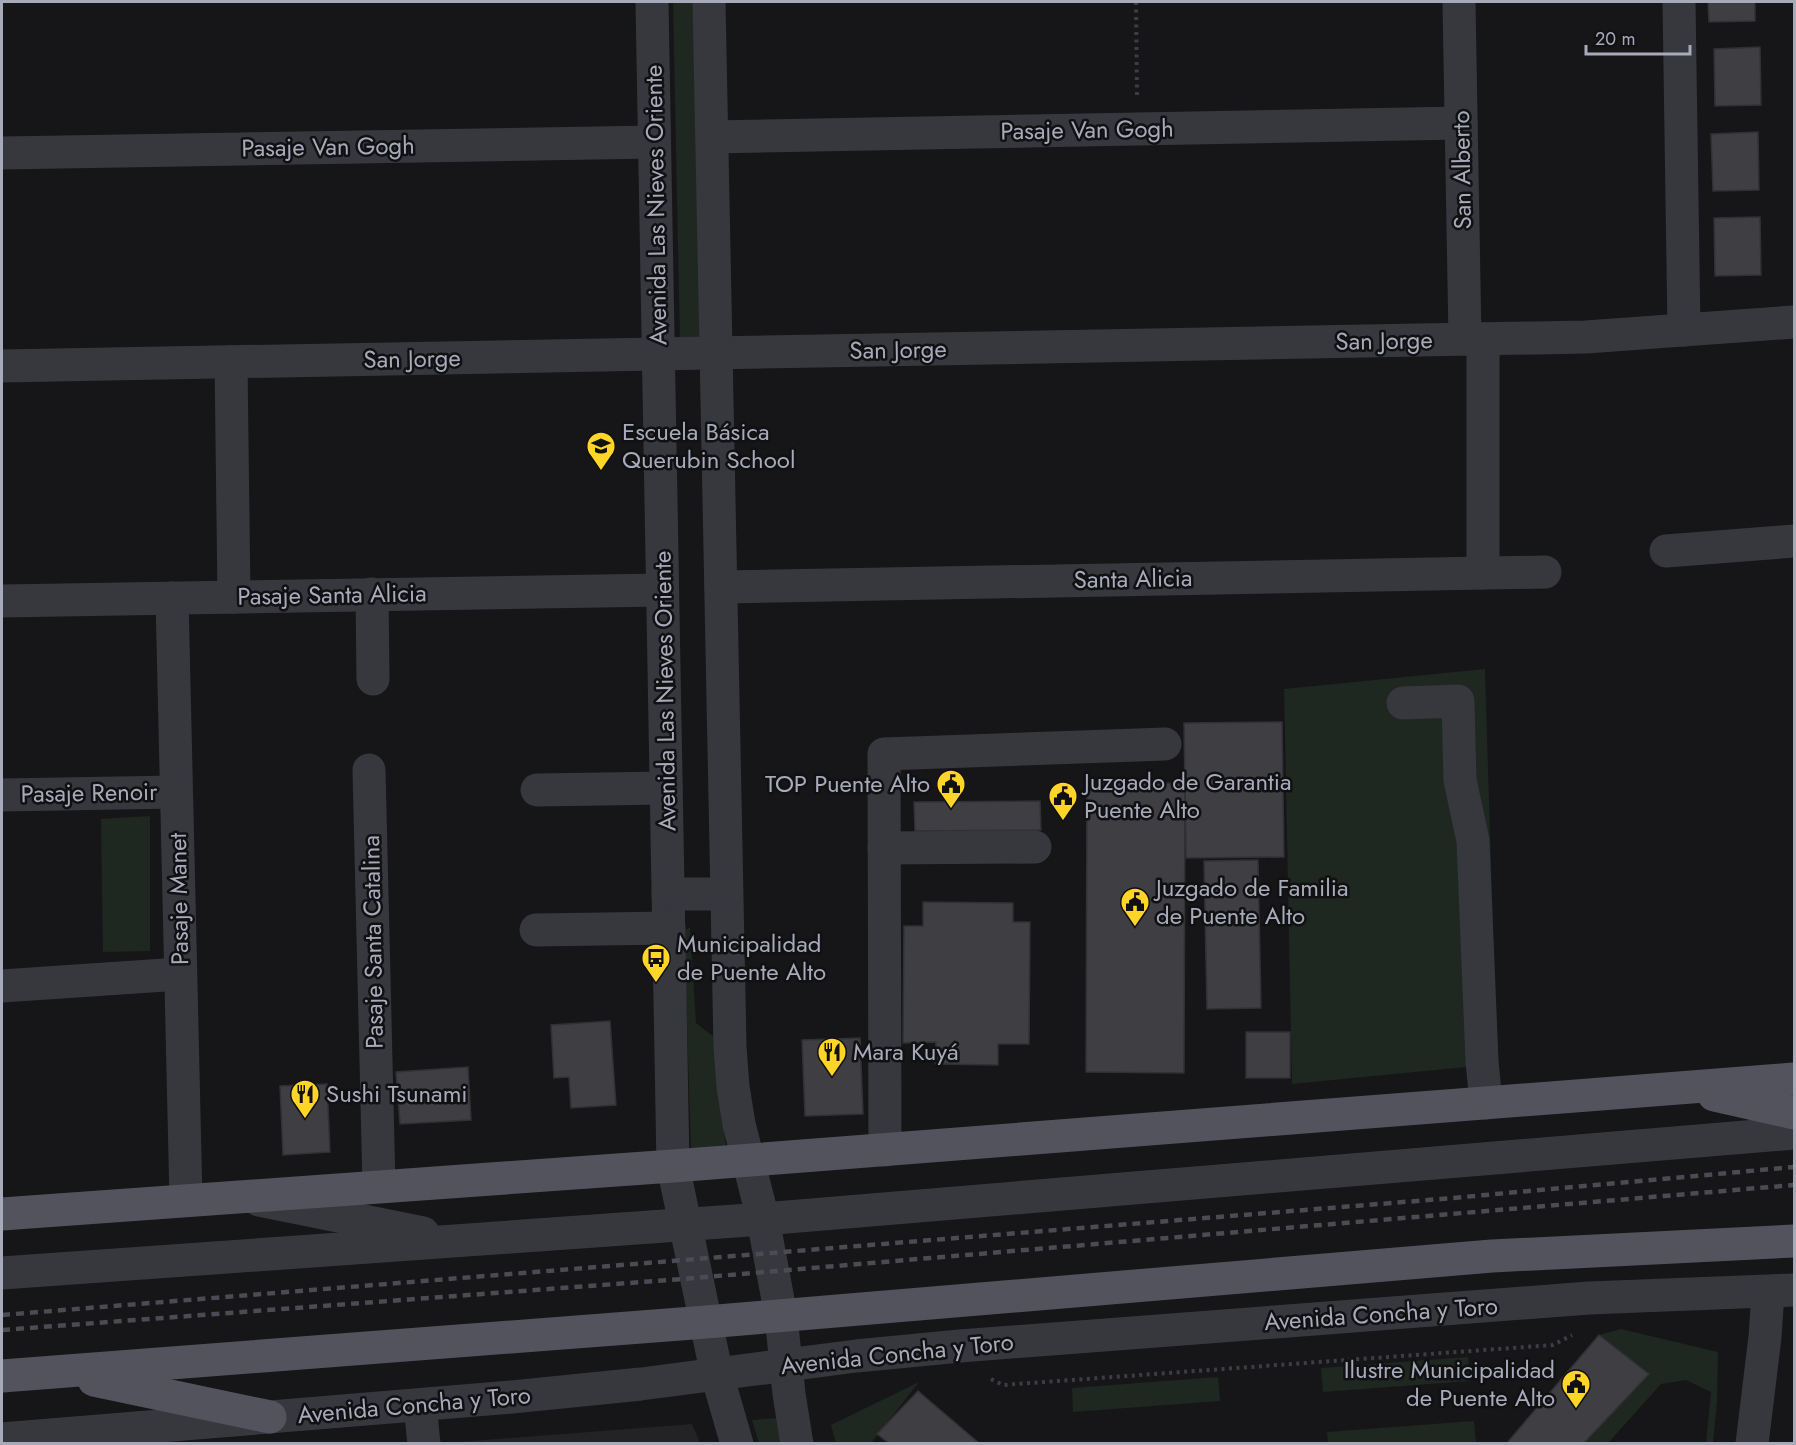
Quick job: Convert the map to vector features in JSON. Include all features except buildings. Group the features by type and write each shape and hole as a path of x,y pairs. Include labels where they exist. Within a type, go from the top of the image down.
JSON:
{"main road":[{"path":"2,1214 673,1166 1794,1079"},
{"path":"1684,1088 1794,1113"},
{"name":"Avenida Concha y Toro","path":"2,1376 781,1316 1492,1256 1794,1241"},
{"path":"57,1372 270,1418"}],"street":[{"name":"Avenida Las Nieves Oriente","path":"652,2 673,1166 717,1375 737,1443"},
{"path":"709,2 730,1047 739,1124 763,1220 781,1316 790,1403 797,1443"},
{"name":"San Alberto","path":"1459,2 1461,123 1474,339 1483,573"},
{"path":"1679,2 1684,330"},
{"name":"Pasaje Van Gogh","path":"712,137 1461,123"},
{"name":"Pasaje Van Gogh","path":"2,153 654,142"},
{"name":"San Jorge","path":"2,366 1586,338 1794,322"},
{"path":"231,362 234,597"},
{"path":"1666,551 1794,541"},
{"name":"Santa Alicia","path":"721,587 1545,572"},
{"name":"Pasaje Santa Alicia","path":"2,601 662,590"},
{"path":"372,594 373,679"},
{"name":"Pasaje Manet","path":"172,598 186,1200"},
{"path":"1403,703 1458,701 1460,780 1473,841 1482,1062 1486,1103"},
{"path":"885,1150 884,754 1166,744"},
{"name":"Pasaje Santa Catalina","path":"369,770 380,1186"},
{"path":"537,790 666,788"},
{"name":"Pasaje Renoir","path":"2,795 176,792"},
{"path":"884,848 1035,847"},
{"path":"668,894 726,894"},
{"path":"536,930 669,928"},
{"path":"2,986 180,974"},
{"path":"2,1273 763,1220 1794,1133"},
{"path":"241,1196 466,1242"},
{"path":"1752,1443 1765,1337 1781,1291"},
{"name":"Avenida Concha y Toro","path":"2,1438 270,1418 641,1384 856,1356 960,1346 1453,1308 1589,1299 1781,1291"},
{"path":"420,1405 424,1443"}],"path":[{"path":"1136,2 1137,129"},
{"path":"984,1377 1004,1385 1553,1345 1580,1330"}],"shaded area":[{"path":"673,2 695,2 703,342 680,341"},
{"path":"1485,669 1497,1064 1292,1084 1284,689"},
{"path":"150,816 150,951 103,952 101,819"},
{"path":"690,927 696,1023 714,1037 726,1147 691,1150 684,931"},
{"path":"1621,1329 1718,1352 1713,1443 1706,1443 1711,1392 1686,1380 1661,1384 1608,1443 1583,1444 1649,1374 1599,1335"},
{"path":"1468,1357 1470,1381 1323,1392 1321,1368"},
{"path":"1218,1377 1220,1401 1073,1412 1072,1388"},
{"path":"919,1382 871,1443 836,1443 831,1425"},
{"path":"779,1418 786,1443 759,1443 752,1420"},
{"path":"1474,1421 1476,1443 1328,1443 1327,1432"},
{"path":"692,1424 700,1443 446,1443"}],"railway":[{"path":"2,1315 1441,1199 1794,1167"},
{"path":"2,1330 682,1279 1794,1185"}],"place":[{"name":"Escuela Básica Querubin School","path":"601,472"},
{"name":"TOP Puente Alto","path":"951,810"},
{"name":"Juzgado de Garantia Puente Alto","path":"1063,822"},
{"name":"Juzgado de Familia de Puente Alto","path":"1135,928"},
{"name":"Municipalidad de Puente Alto","path":"656,984"},
{"name":"Mara Kuyá","path":"832,1078"},
{"name":"Sushi Tsunami","path":"305,1120"},
{"name":"Ilustre Municipalidad de Puente Alto","path":"1576,1410"}]}
